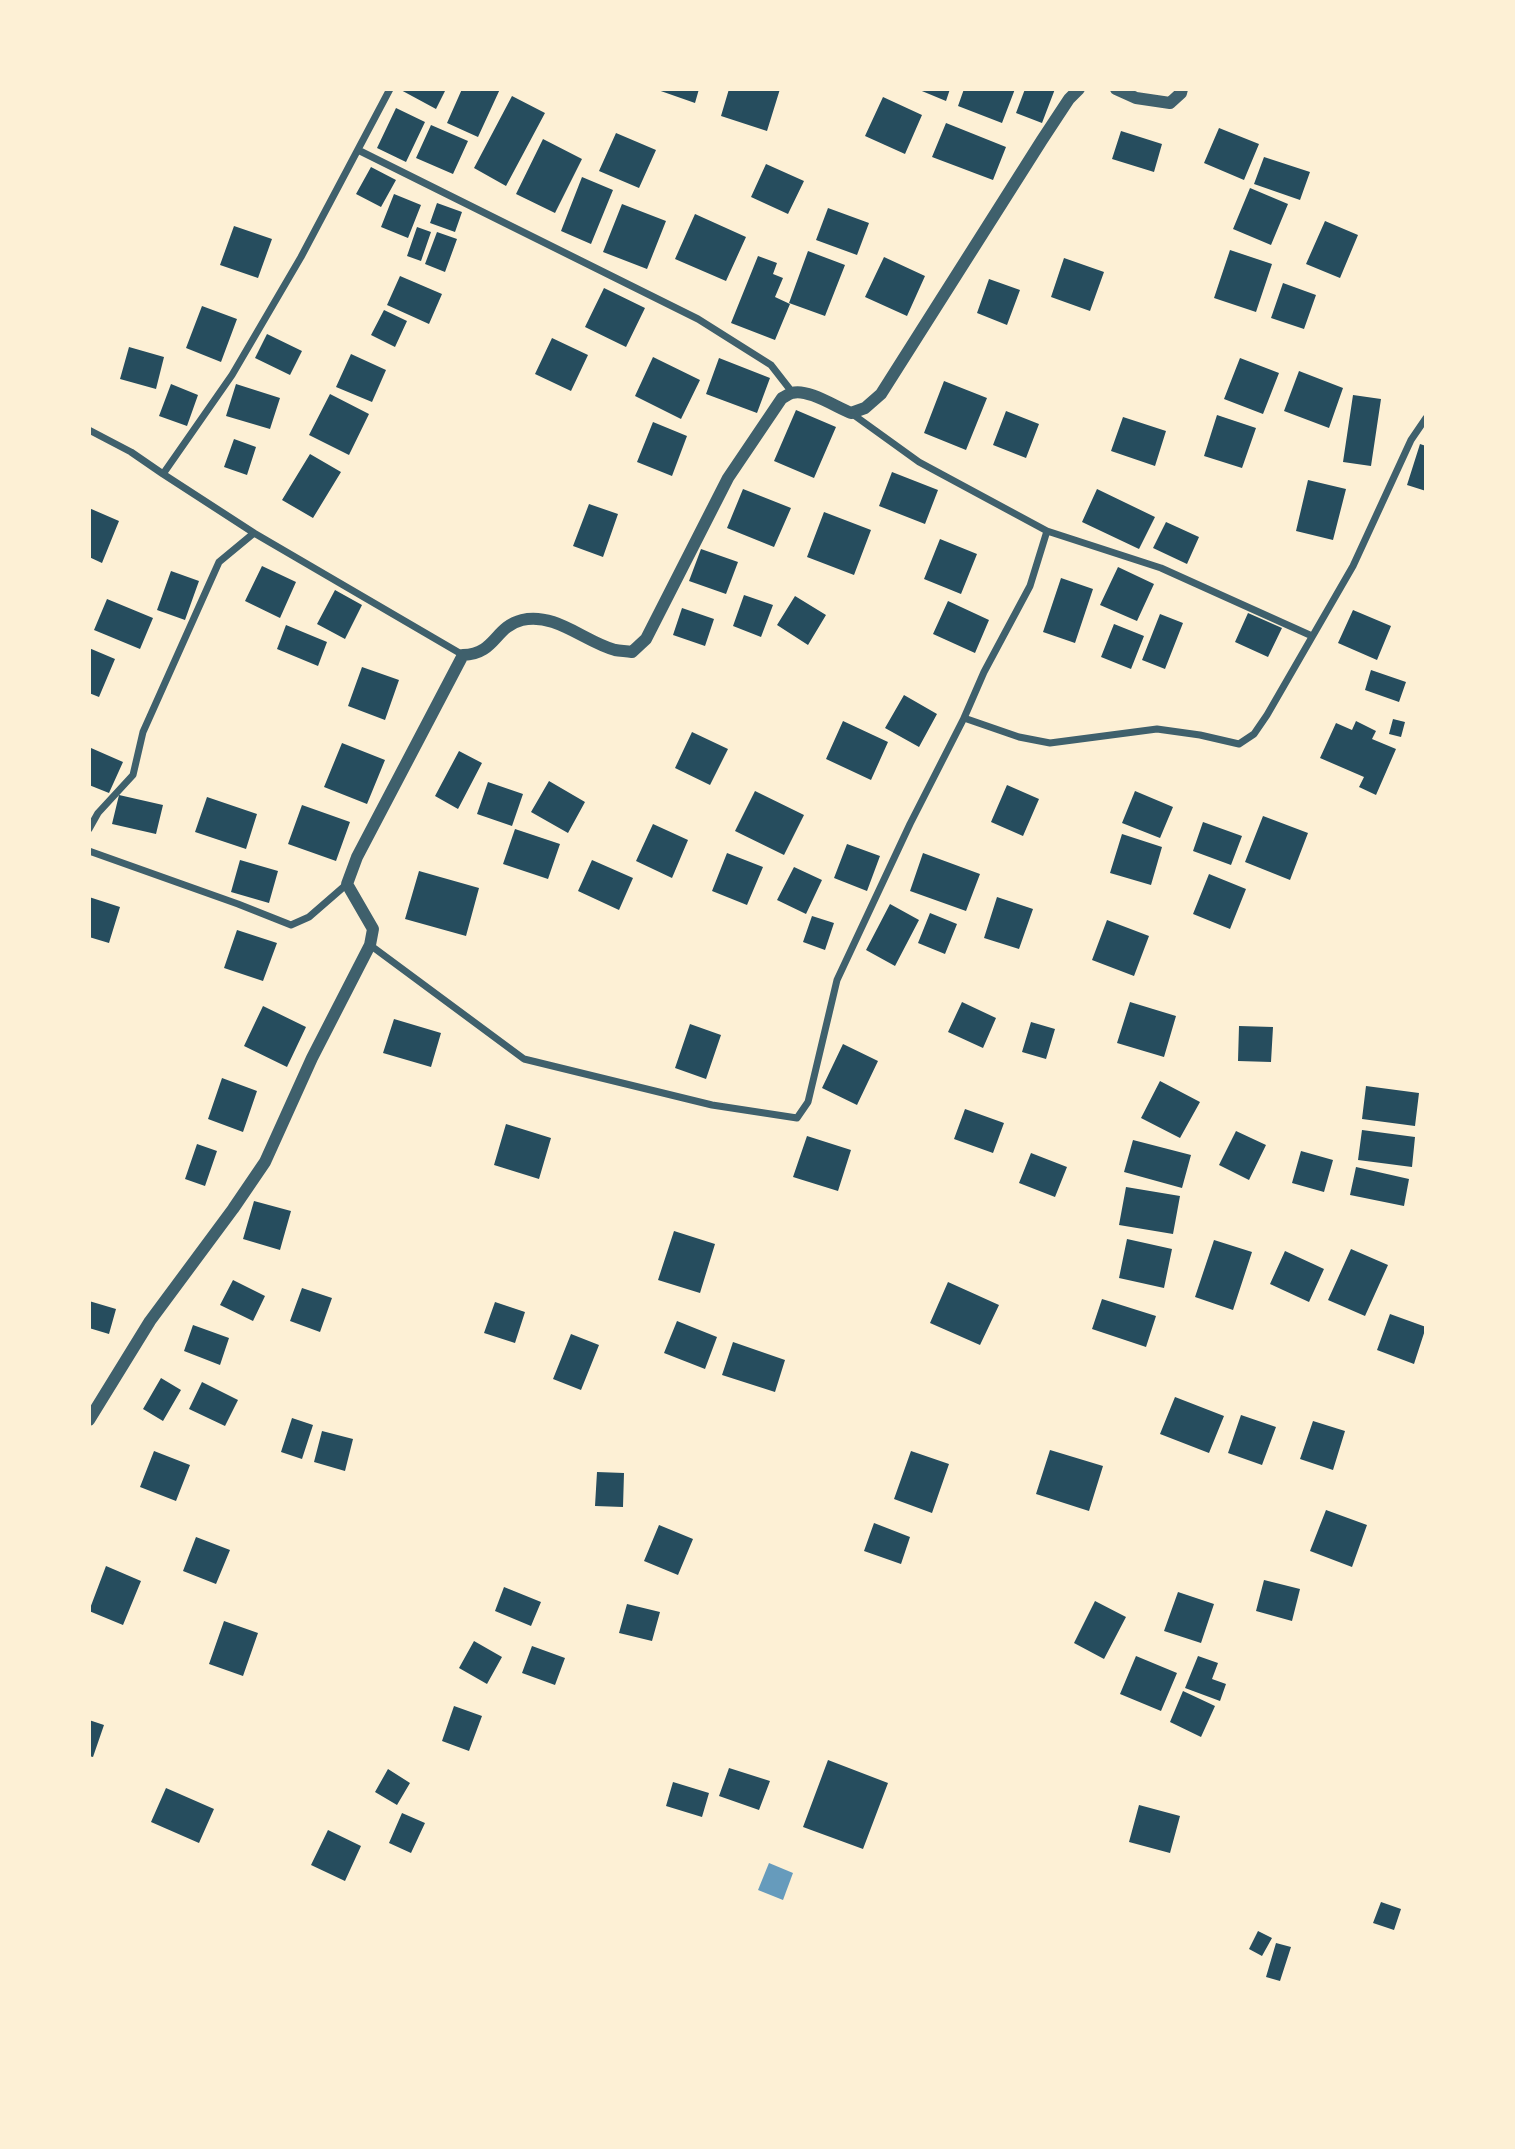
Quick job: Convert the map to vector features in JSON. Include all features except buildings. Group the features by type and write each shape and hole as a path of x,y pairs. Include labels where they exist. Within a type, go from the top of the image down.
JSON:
{"street":[{"path":"163,474 232,375 301,257 390,89"},
{"path":"851,413 865,408 881,394 1042,140 1069,99 1079,89"},
{"path":"1116,89 1136,98 1170,103 1182,89"},
{"path":"358,150 698,319 771,365 792,393"},
{"path":"89,430 131,452 254,533 463,655 475,655 489,647 504,629 523,620 548,620 616,650 632,652 646,639 728,478 782,398 801,392 851,413 919,462 1047,531 1161,568 1312,636"},
{"path":"964,718 1019,737 1050,743 1157,729 1239,744 1254,734 1267,715 1353,566 1411,440 1426,418"},
{"path":"370,945 524,1059 712,1105 797,1118 808,1102 838,980 984,672 1030,586 1047,531"},
{"path":"89,829 98,813 133,775 143,732 219,562 254,533"},
{"path":"89,851 291,925 309,917 347,884 357,857 463,655"},
{"path":"89,1420 149,1321 265,1162 312,1058 370,945 373,929 347,884"}],"water":[{"path":"769,1863 793,1873 783,1900 758,1890"}]}
